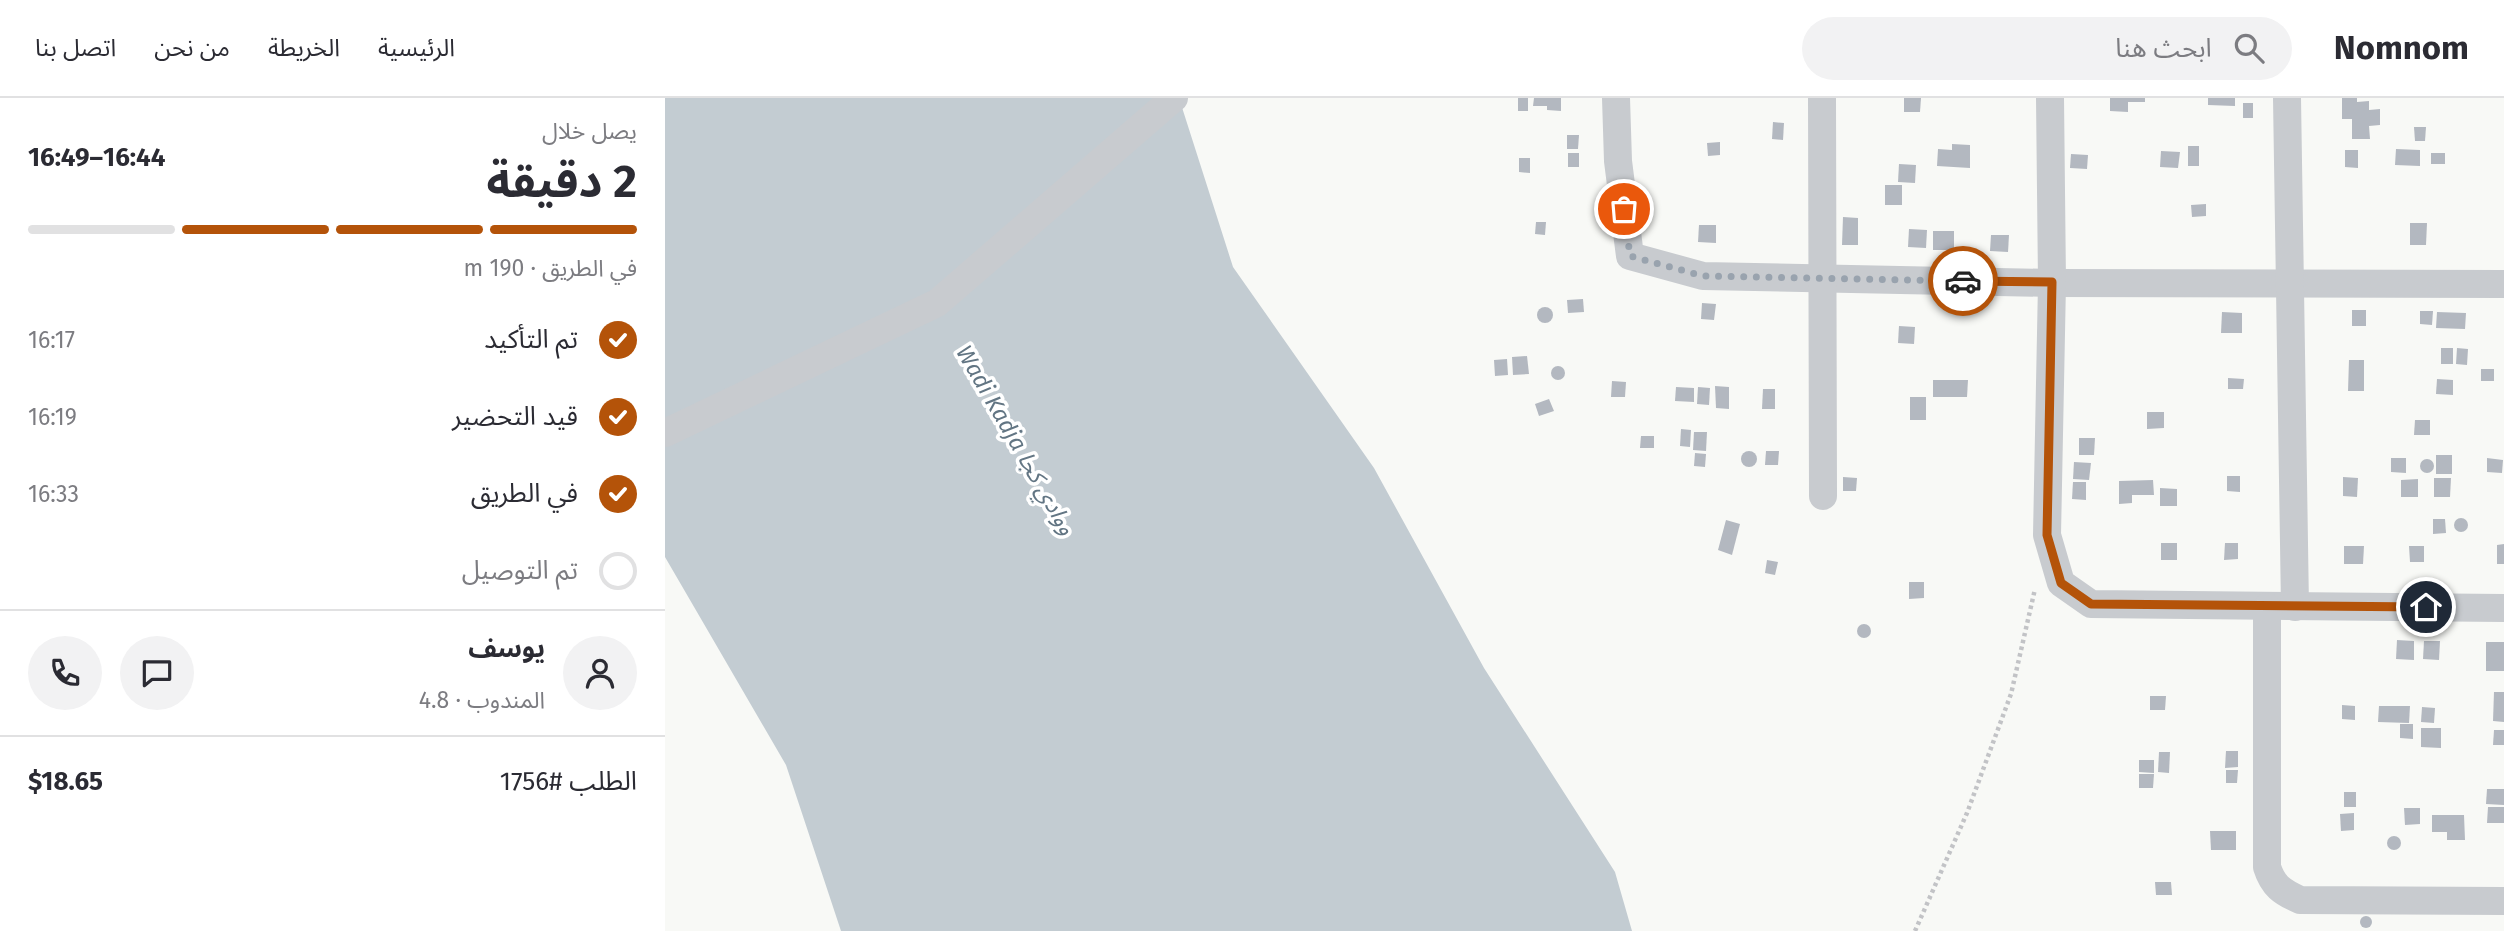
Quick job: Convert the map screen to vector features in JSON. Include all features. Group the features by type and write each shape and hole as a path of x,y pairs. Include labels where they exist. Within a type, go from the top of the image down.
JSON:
{"street":[{"path":"665,433 937,303 1174,98"},
{"path":"1616,98 1618,161 1630,256 1703,276 2052,282 2504,284"},
{"path":"1822,98 1823,496"},
{"path":"2050,98 2052,282 2047,535 2061,583 2091,604 2504,608"},
{"path":"2287,98 2295,607"},
{"path":"2267,607 2267,867 2272,883 2283,893 2300,900 2504,901"}],"path":[{"path":"1915,931 1967,813 2011,694 2035,588"}],"water":[{"name":"Wadi Kadja ووادي كجا","path":"665,98 1179,98 1233,267 1374,468 1484,668 1615,872 1632,931 841,931 786,765 665,557"}],"building":[{"path":"1518,98 1528,98 1528,111 1518,111"},
{"path":"1534,98 1561,98 1561,111 1547,110 1547,106 1533,106"},
{"path":"1904,98 1921,98 1920,112 1904,112"},
{"path":"2110,98 2145,98 2145,102 2128,102 2128,112 2110,111"},
{"path":"2208,98 2235,98 2235,106 2208,105"},
{"path":"2342,98 2357,98 2357,102 2369,101 2369,110 2380,109 2380,125 2369,126 2370,139 2352,139 2352,119 2342,119"},
{"path":"2243,103 2253,103 2253,118 2243,118"},
{"path":"1773,122 1784,123 1783,140 1772,139"},
{"path":"2414,127 2426,127 2425,141 2415,141"},
{"path":"1567,135 1579,135 1578,149 1567,149"},
{"path":"1720,142 1720,155 1708,156 1707,143"},
{"path":"1952,144 1970,145 1970,168 1937,166 1938,149 1952,150"},
{"path":"2188,146 2199,146 2199,166 2188,166"},
{"path":"2396,149 2420,150 2420,166 2395,165"},
{"path":"2345,150 2358,150 2358,168 2345,167"},
{"path":"2161,151 2180,152 2178,168 2160,167"},
{"path":"1568,153 1579,153 1579,167 1568,167"},
{"path":"2431,153 2445,153 2445,164 2431,164"},
{"path":"2071,154 2088,155 2087,169 2070,168"},
{"path":"1519,158 1530,158 1530,173 1519,172"},
{"path":"1899,164 1916,165 1915,183 1898,182"},
{"path":"1885,185 1902,185 1902,205 1885,205"},
{"path":"2206,204 2206,216 2192,217 2191,205"},
{"path":"1843,217 1858,218 1858,245 1842,245"},
{"path":"1536,222 1546,222 1545,235 1535,234"},
{"path":"2410,223 2427,223 2426,245 2410,245"},
{"path":"1699,225 1716,225 1716,243 1698,242"},
{"path":"1909,229 1927,230 1926,248 1908,247"},
{"path":"1933,231 1954,231 1954,250 1933,250"},
{"path":"1991,235 2009,235 2008,252 1990,251"},
{"path":"1583,299 1584,312 1568,313 1567,300"},
{"path":"1702,303 1716,304 1714,320 1701,319"},
{"path":"1542,307 1548,307 1553,315 1551,321 1542,323 1537,318 1537,312"},
{"path":"2352,310 2366,310 2366,326 2352,326"},
{"path":"2420,311 2433,311 2432,325 2420,324"},
{"path":"2222,312 2242,313 2242,333 2221,333"},
{"path":"2437,312 2466,313 2465,329 2436,328"},
{"path":"1899,326 1915,327 1914,344 1898,343"},
{"path":"2441,348 2453,348 2453,364 2441,364"},
{"path":"2457,348 2468,349 2467,365 2456,364"},
{"path":"1527,356 1529,374 1513,375 1512,357"},
{"path":"1507,359 1508,375 1495,376 1494,360"},
{"path":"2349,360 2364,360 2364,391 2348,391"},
{"path":"1555,366 1561,366 1565,373 1561,380 1555,380 1551,376 1551,370"},
{"path":"2481,369 2494,369 2494,381 2481,381"},
{"path":"2228,378 2244,379 2243,389 2228,389"},
{"path":"2437,379 2453,380 2453,395 2436,394"},
{"path":"1933,380 1968,380 1967,397 1933,397"},
{"path":"1612,381 1626,382 1625,397 1611,397"},
{"path":"1715,386 1729,387 1729,409 1716,408"},
{"path":"1676,387 1694,388 1694,402 1675,401"},
{"path":"1698,387 1710,388 1709,405 1697,404"},
{"path":"1763,389 1775,389 1775,409 1762,409"},
{"path":"1910,397 1926,397 1926,420 1910,420"},
{"path":"1549,399 1554,411 1539,416 1535,404"},
{"path":"2147,412 2164,412 2164,428 2147,429"},
{"path":"2415,420 2430,420 2430,435 2414,435"},
{"path":"1681,429 1691,430 1690,447 1680,446"},
{"path":"1694,432 1707,432 1706,451 1693,450"},
{"path":"1641,436 1654,436 1654,448 1640,448"},
{"path":"2079,438 2095,438 2094,455 2079,455"},
{"path":"1749,451 1755,453 1755,465 1749,467 1743,465 1741,459 1743,453"},
{"path":"1766,451 1779,451 1778,465 1765,465"},
{"path":"1695,453 1706,454 1705,467 1694,466"},
{"path":"2436,455 2452,455 2452,474 2436,474"},
{"path":"2391,458 2406,458 2406,473 2391,472"},
{"path":"2487,458 2503,460 2502,473 2487,472"},
{"path":"2424,459 2430,459 2434,466 2430,473 2424,473 2420,469 2420,463"},
{"path":"2074,462 2091,463 2089,480 2073,479"},
{"path":"2227,476 2240,476 2240,492 2227,491"},
{"path":"1843,477 1857,478 1856,491 1843,491"},
{"path":"2343,477 2358,478 2357,497 2343,496"},
{"path":"2434,478 2451,478 2450,497 2434,497"},
{"path":"2418,479 2418,497 2401,497 2401,480"},
{"path":"2153,480 2154,495 2132,495 2132,503 2119,504 2119,481"},
{"path":"2073,482 2086,482 2086,500 2072,499"},
{"path":"2160,488 2177,489 2177,506 2160,506"},
{"path":"2461,518 2466,520 2466,530 2461,532 2456,530 2454,525 2456,520"},
{"path":"2433,519 2445,519 2446,533 2433,534"},
{"path":"1726,520 1740,524 1732,555 1718,550"},
{"path":"2161,543 2177,543 2177,560 2161,560"},
{"path":"2225,543 2238,543 2238,559 2224,560"},
{"path":"2504,544 2504,564 2497,564 2497,545"},
{"path":"2344,546 2364,546 2363,564 2344,564"},
{"path":"2409,546 2424,546 2424,562 2410,562"},
{"path":"1767,560 1778,562 1775,575 1765,573"},
{"path":"1909,582 1924,582 1924,598 1909,599"},
{"path":"1864,624 1869,626 1869,636 1864,638 1859,636 1857,631 1859,626"},
{"path":"2397,640 2414,641 2414,660 2396,659"},
{"path":"2424,641 2440,641 2439,660 2423,659"},
{"path":"2486,642 2504,642 2504,671 2486,671"},
{"path":"2494,692 2504,692 2504,722 2493,721"},
{"path":"2150,696 2166,696 2165,710 2150,710"},
{"path":"2342,705 2355,706 2355,720 2342,719"},
{"path":"2379,706 2410,706 2409,723 2378,722"},
{"path":"2422,707 2435,708 2434,723 2421,722"},
{"path":"2400,724 2413,724 2413,739 2400,738"},
{"path":"2421,728 2441,728 2441,748 2421,747"},
{"path":"2494,730 2504,730 2504,745 2493,745"},
{"path":"2226,751 2238,751 2238,767 2225,768"},
{"path":"2159,752 2170,752 2169,773 2158,772"},
{"path":"2139,760 2154,760 2154,773 2139,772"},
{"path":"2226,770 2238,770 2237,783 2226,783"},
{"path":"2139,774 2154,774 2153,788 2139,788"},
{"path":"2487,789 2504,789 2504,805 2486,804"},
{"path":"2344,792 2356,792 2356,807 2344,807"},
{"path":"2488,807 2504,807 2504,823 2487,823"},
{"path":"2404,808 2420,808 2420,824 2405,825"},
{"path":"2354,813 2354,830 2341,831 2340,814"},
{"path":"2432,815 2464,815 2465,840 2447,840 2447,832 2432,832"},
{"path":"2210,831 2236,831 2236,850 2211,850"},
{"path":"2391,836 2397,836 2401,843 2397,850 2391,850 2387,846 2387,840"},
{"path":"2155,882 2171,882 2172,895 2156,895"},
{"path":"2361,917 2371,917 2371,927 2361,927"}],"way so far":[{"path":"1624,209 1630,256 1703,276 1963,281"}],"route":[{"path":"1963,281 2052,282 2047,535 2061,583 2091,604 2426,607"}]}
